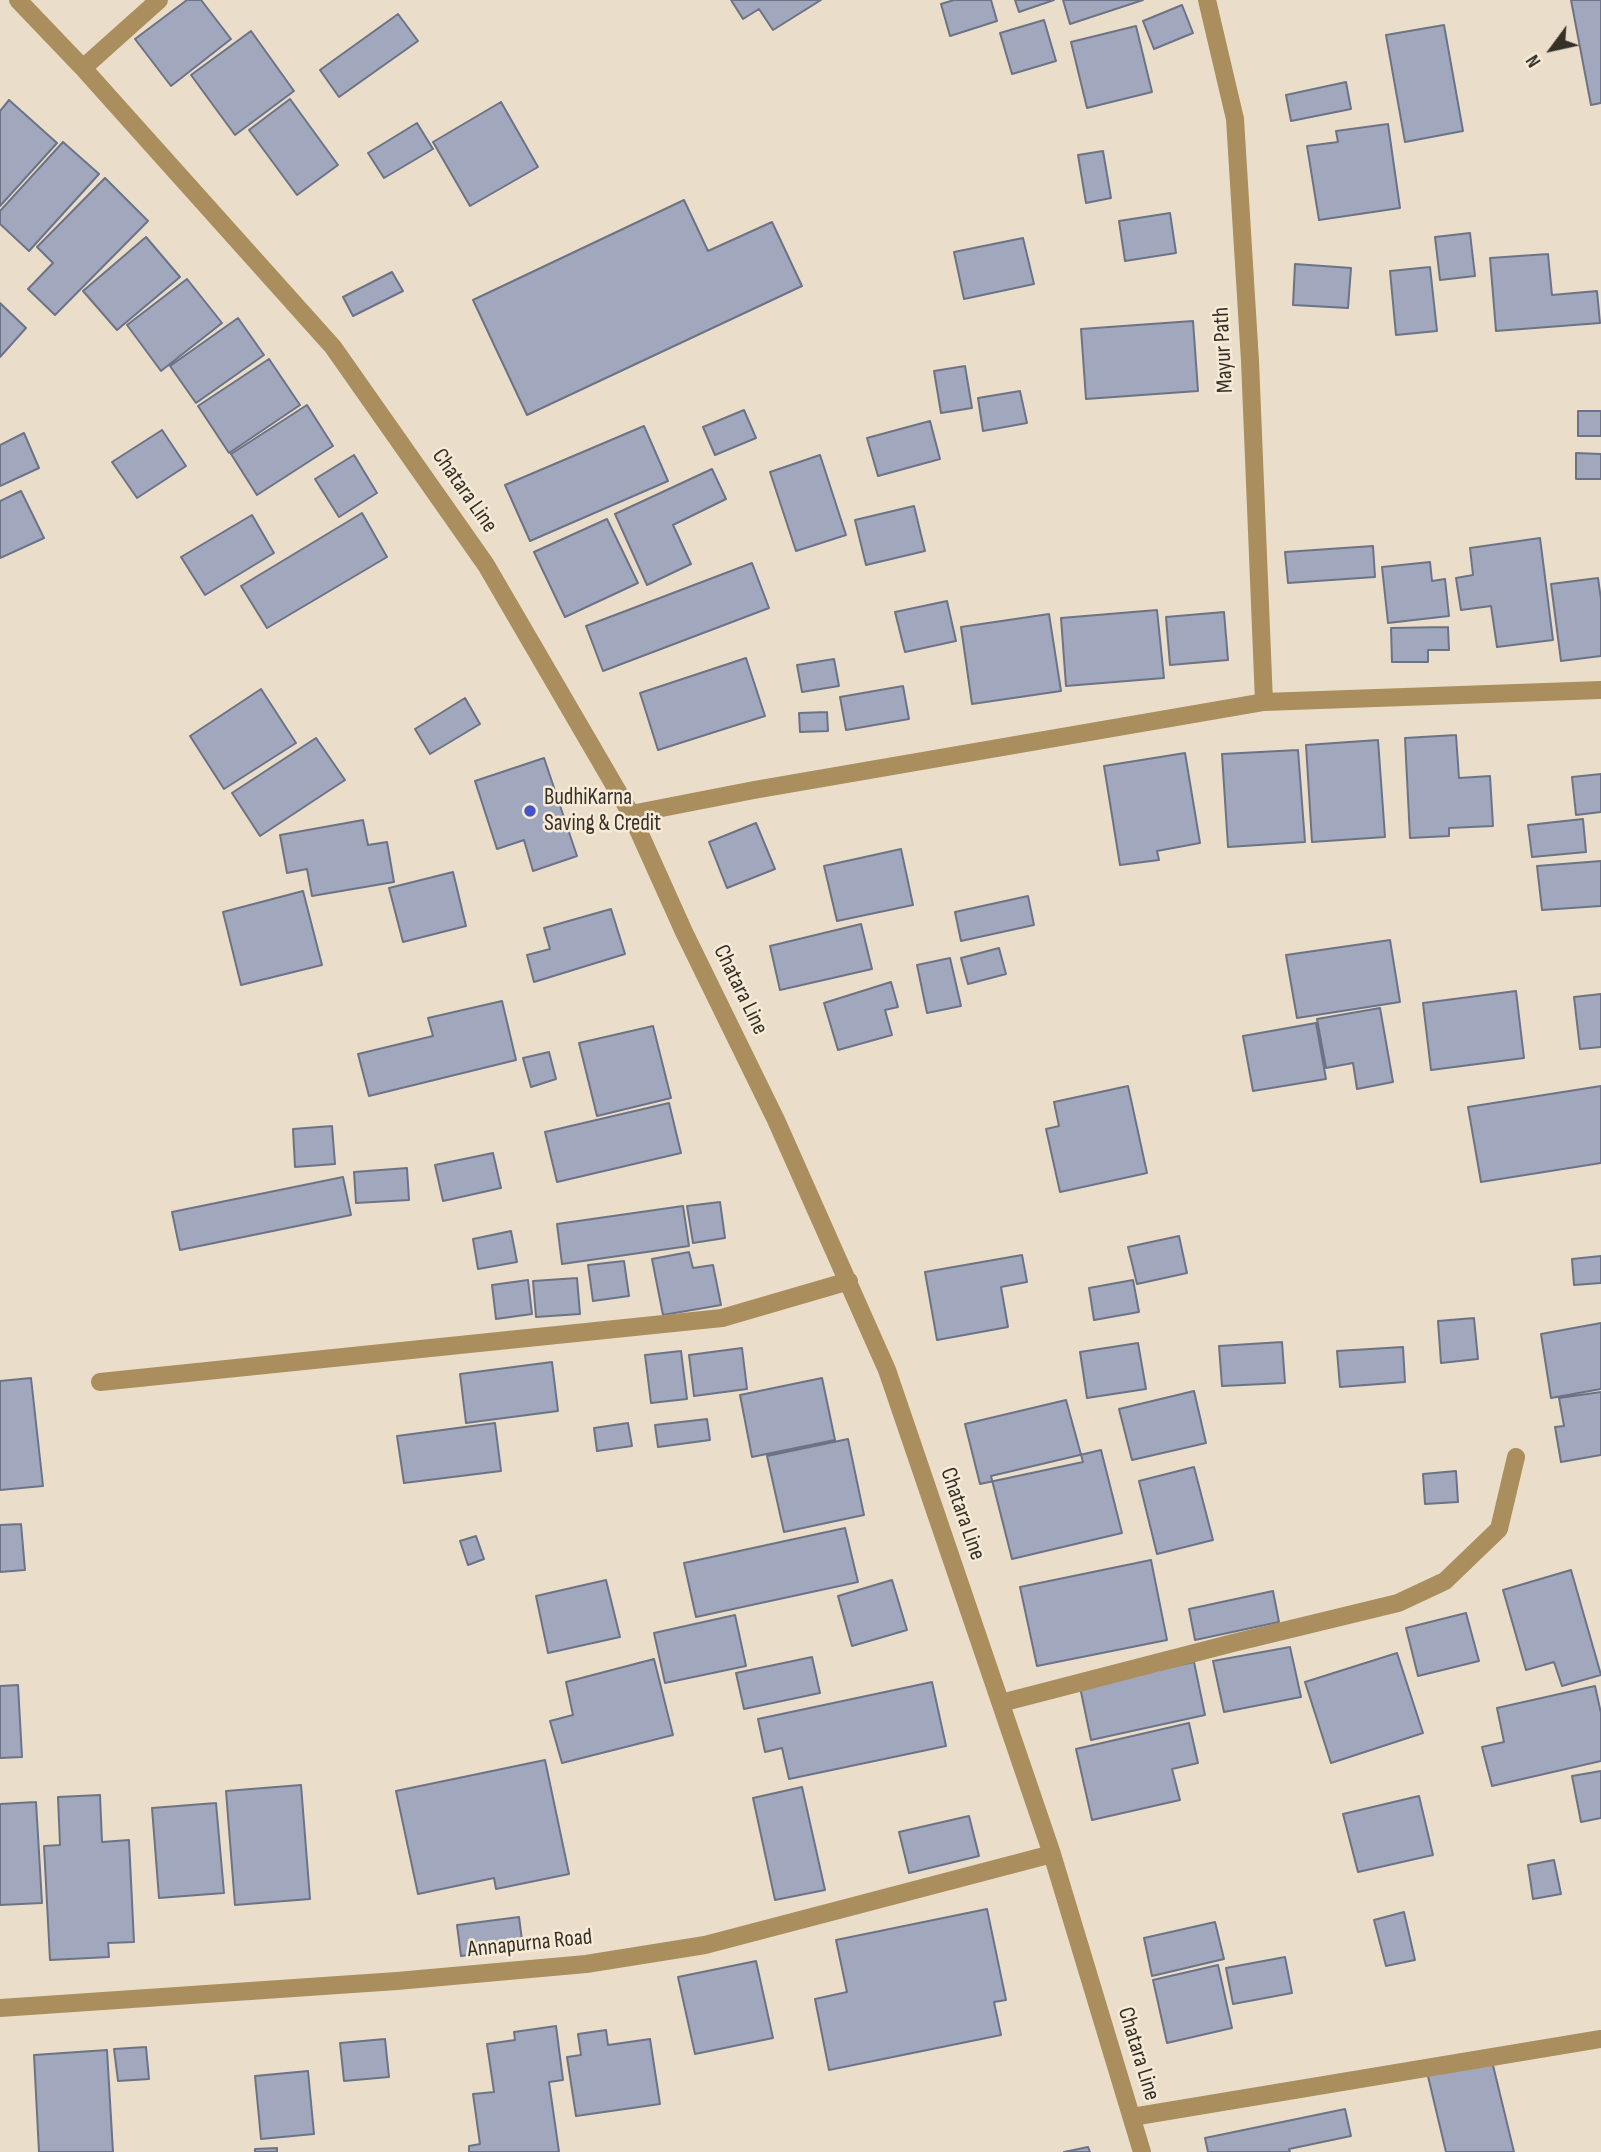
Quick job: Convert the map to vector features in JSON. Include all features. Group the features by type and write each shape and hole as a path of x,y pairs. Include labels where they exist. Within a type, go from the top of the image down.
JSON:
{"street":[{"name":"Chatara Line","path":"18,0 83,68 333,347 486,565 631,814 684,932 776,1120 887,1370 1052,1854 1142,2152"},
{"path":"83,68 159,0"},
{"name":"Mayur Path","path":"1207,0 1235,119 1250,361 1264,702"},
{"path":"631,814 782,785 1264,702 1601,690"},
{"path":"100,1382 722,1318 849,1281"},
{"path":"1001,1703 1398,1603 1445,1581 1499,1530 1516,1457"},
{"name":"Annapurna Road","path":"0,2008 397,1981 586,1965 705,1945 1052,1854"},
{"path":"1132,2117 1601,2039"}],"building":[{"path":"187,0 201,0 231,39 171,86 135,39"},
{"path":"731,0 821,0 773,30 759,9 743,19"},
{"path":"954,0 991,0 997,21 950,36 941,4"},
{"path":"1015,0 1054,0 1019,12"},
{"path":"1063,0 1143,0 1070,24"},
{"path":"1571,0 1601,0 1601,103 1591,105"},
{"path":"1182,5 1193,33 1154,49 1143,21"},
{"path":"398,14 418,41 339,97 320,70"},
{"path":"1044,20 1056,61 1012,74 1000,33"},
{"path":"1444,25 1463,131 1405,142 1386,35"},
{"path":"1136,26 1152,92 1087,108 1071,42"},
{"path":"251,31 294,91 235,135 191,75"},
{"path":"1346,82 1351,109 1291,121 1286,95"},
{"path":"290,99 338,165 297,195 249,130"},
{"path":"9,100 57,143 0,206 0,111"},
{"path":"501,102 538,167 470,206 433,142"},
{"path":"417,123 433,149 384,178 368,153"},
{"path":"1388,124 1400,208 1319,220 1307,146 1338,142 1336,131"},
{"path":"63,142 99,174 29,251 0,224 0,211"},
{"path":"1103,151 1111,198 1086,203 1078,155"},
{"path":"105,178 148,221 55,315 28,289 53,263 37,247"},
{"path":"684,200 708,251 772,222 802,286 527,415 473,300"},
{"path":"1170,213 1176,253 1125,261 1119,221"},
{"path":"1470,233 1475,276 1440,280 1435,237"},
{"path":"146,237 180,277 117,330 83,291"},
{"path":"1023,238 1034,284 964,299 954,252"},
{"path":"1548,254 1552,295 1597,291 1600,323 1496,331 1490,258"},
{"path":"1295,264 1351,268 1348,308 1293,305"},
{"path":"1430,267 1437,331 1396,335 1390,271"},
{"path":"392,272 403,291 353,316 343,297"},
{"path":"187,279 222,323 161,371 127,325"},
{"path":"0,303 26,328 0,357"},
{"path":"238,318 264,355 196,403 170,366"},
{"path":"1193,321 1198,391 1086,399 1081,329"},
{"path":"269,359 300,405 229,453 198,406"},
{"path":"965,366 972,408 941,413 934,371"},
{"path":"1020,391 1027,423 983,431 978,398"},
{"path":"307,405 333,446 257,495 231,454"},
{"path":"744,410 756,438 715,455 703,427"},
{"path":"1578,411 1601,411 1601,436 1578,436"},
{"path":"930,421 940,459 878,476 867,438"},
{"path":"644,426 668,481 530,541 505,485"},
{"path":"162,430 186,466 137,498 112,462"},
{"path":"24,433 39,468 0,486 0,445"},
{"path":"1576,453 1601,454 1601,479 1576,479"},
{"path":"354,455 377,493 339,517 315,479"},
{"path":"820,455 846,535 796,551 770,472"},
{"path":"712,469 726,499 673,525 691,564 647,585 615,514"},
{"path":"21,491 44,538 0,558 0,501"},
{"path":"914,506 925,551 866,565 855,520"},
{"path":"362,513 387,557 267,628 241,586"},
{"path":"252,515 274,553 205,595 181,557"},
{"path":"607,519 638,583 565,617 534,552"},
{"path":"1540,538 1553,640 1497,647 1491,606 1461,610 1456,578 1473,575 1470,548"},
{"path":"1373,546 1375,577 1288,583 1285,552"},
{"path":"1430,562 1432,581 1445,579 1449,616 1388,623 1382,567"},
{"path":"752,563 769,608 603,671 586,626"},
{"path":"1598,578 1601,599 1601,656 1561,661 1551,584"},
{"path":"947,601 956,641 905,652 895,612"},
{"path":"1157,610 1164,678 1066,686 1061,618"},
{"path":"1224,612 1228,660 1170,665 1166,617"},
{"path":"1049,614 1061,691 972,704 961,627"},
{"path":"1448,627 1449,650 1428,650 1428,662 1392,662 1391,628"},
{"path":"746,658 765,716 658,750 640,693"},
{"path":"834,659 839,686 802,692 797,665"},
{"path":"903,686 909,719 846,730 840,697"},
{"path":"261,689 296,743 224,789 190,736"},
{"path":"465,698 480,724 430,754 415,729"},
{"path":"827,712 828,731 800,732 799,713"},
{"path":"1456,735 1459,778 1490,776 1493,826 1449,828 1449,836 1410,838 1405,738"},
{"path":"316,738 345,780 260,836 232,793"},
{"path":"1378,740 1385,837 1312,842 1306,745"},
{"path":"1298,750 1305,842 1228,847 1222,754"},
{"path":"1185,753 1200,843 1157,851 1159,860 1120,865 1104,766"},
{"path":"544,758 577,856 533,871 524,840 497,849 475,781"},
{"path":"1601,774 1601,812 1576,815 1572,777"},
{"path":"1583,819 1586,852 1532,857 1528,825"},
{"path":"363,820 368,845 387,842 394,882 312,896 307,869 287,873 280,835"},
{"path":"756,823 775,869 727,888 709,842"},
{"path":"901,849 913,905 837,921 824,866"},
{"path":"1601,861 1601,906 1542,910 1537,866"},
{"path":"453,872 466,926 403,942 389,888"},
{"path":"303,891 322,965 241,985 223,912"},
{"path":"1028,896 1034,925 961,941 955,912"},
{"path":"611,909 625,954 534,982 527,955 550,949 544,928"},
{"path":"861,924 872,969 780,990 770,946"},
{"path":"1390,940 1400,1002 1297,1018 1286,955"},
{"path":"999,948 1006,974 968,984 961,958"},
{"path":"950,958 961,1006 927,1013 917,965"},
{"path":"891,982 898,1007 885,1010 892,1035 838,1050 824,1003"},
{"path":"1516,991 1524,1058 1431,1070 1423,1003"},
{"path":"1601,994 1601,1047 1580,1049 1574,997"},
{"path":"502,1001 516,1060 369,1096 358,1054 433,1036 428,1018"},
{"path":"1380,1008 1393,1082 1357,1089 1353,1063 1326,1068 1317,1019"},
{"path":"1316,1023 1326,1079 1253,1091 1243,1036"},
{"path":"653,1026 671,1098 597,1116 579,1043"},
{"path":"549,1052 556,1079 531,1087 523,1058"},
{"path":"1128,1086 1147,1173 1060,1192 1046,1129 1059,1126 1054,1102"},
{"path":"1601,1086 1601,1163 1481,1182 1468,1107"},
{"path":"669,1103 681,1153 557,1182 545,1132"},
{"path":"332,1126 335,1164 295,1167 293,1129"},
{"path":"493,1153 501,1188 443,1201 435,1165"},
{"path":"407,1168 409,1200 356,1203 354,1172"},
{"path":"343,1177 351,1215 180,1250 172,1212"},
{"path":"720,1202 725,1238 693,1243 687,1206"},
{"path":"683,1206 689,1246 562,1264 557,1224"},
{"path":"511,1231 517,1262 478,1269 473,1239"},
{"path":"1179,1236 1187,1273 1137,1284 1128,1247"},
{"path":"689,1252 693,1268 713,1265 721,1305 663,1315 652,1259"},
{"path":"1022,1255 1027,1282 1001,1287 1008,1327 937,1340 925,1272"},
{"path":"1601,1256 1601,1283 1574,1285 1572,1259"},
{"path":"624,1261 629,1296 593,1301 588,1265"},
{"path":"577,1278 580,1314 536,1317 533,1281"},
{"path":"528,1280 532,1314 496,1319 492,1285"},
{"path":"1133,1280 1139,1312 1094,1320 1089,1288"},
{"path":"1474,1318 1478,1359 1441,1363 1438,1321"},
{"path":"1601,1323 1601,1389 1551,1398 1541,1334"},
{"path":"1282,1342 1285,1383 1222,1386 1219,1346"},
{"path":"1138,1343 1146,1389 1087,1398 1080,1352"},
{"path":"1403,1347 1405,1382 1340,1387 1337,1351"},
{"path":"742,1348 747,1389 694,1396 689,1355"},
{"path":"681,1351 687,1399 651,1403 645,1355"},
{"path":"552,1362 558,1411 466,1423 460,1374"},
{"path":"31,1378 43,1486 0,1490 0,1381"},
{"path":"822,1378 835,1440 752,1457 740,1395"},
{"path":"1194,1391 1206,1443 1132,1460 1119,1409"},
{"path":"1601,1392 1601,1455 1561,1462 1555,1427 1564,1426 1559,1398"},
{"path":"1066,1400 1083,1462 980,1484 965,1424"},
{"path":"707,1419 710,1440 658,1447 655,1425"},
{"path":"495,1423 501,1471 404,1483 397,1436"},
{"path":"628,1423 632,1446 597,1451 594,1428"},
{"path":"848,1439 864,1515 784,1532 767,1456"},
{"path":"1101,1450 1122,1533 1012,1559 991,1476"},
{"path":"1194,1467 1213,1540 1157,1554 1139,1481"},
{"path":"1456,1471 1458,1502 1425,1504 1423,1474"},
{"path":"21,1524 25,1570 0,1572 0,1525"},
{"path":"845,1528 858,1582 696,1617 684,1563"},
{"path":"476,1536 484,1559 468,1565 460,1541"},
{"path":"1151,1560 1167,1640 1037,1666 1020,1587"},
{"path":"1571,1570 1601,1675 1562,1686 1554,1662 1526,1670 1503,1590"},
{"path":"606,1580 620,1637 548,1653 536,1596"},
{"path":"892,1580 907,1630 852,1646 838,1596"},
{"path":"1273,1591 1279,1622 1195,1640 1189,1609"},
{"path":"1466,1613 1479,1661 1418,1676 1406,1628"},
{"path":"735,1615 746,1666 665,1683 654,1633"},
{"path":"1290,1647 1301,1697 1224,1712 1213,1661"},
{"path":"1397,1653 1423,1733 1331,1763 1305,1682"},
{"path":"812,1657 820,1693 744,1709 736,1673"},
{"path":"654,1659 673,1735 562,1763 550,1721 573,1715 566,1682"},
{"path":"1194,1662 1205,1715 1091,1740 1080,1687"},
{"path":"932,1682 946,1746 789,1779 782,1748 765,1752 758,1719"},
{"path":"18,1685 22,1757 0,1758 0,1686"},
{"path":"1595,1686 1601,1713 1601,1761 1492,1786 1482,1747 1504,1742 1497,1708"},
{"path":"1189,1723 1198,1763 1172,1769 1180,1800 1092,1820 1076,1749"},
{"path":"545,1760 569,1874 496,1889 494,1878 418,1894 396,1791"},
{"path":"1601,1771 1601,1818 1581,1822 1572,1776"},
{"path":"301,1785 310,1899 235,1905 226,1791"},
{"path":"802,1787 825,1890 775,1900 753,1798"},
{"path":"100,1795 102,1842 129,1840 134,1942 108,1943 109,1957 50,1960 44,1846 60,1845 58,1797"},
{"path":"1419,1796 1433,1855 1358,1872 1343,1814"},
{"path":"36,1802 42,1903 0,1905 0,1804"},
{"path":"216,1803 224,1893 159,1898 152,1808"},
{"path":"969,1816 979,1856 909,1873 899,1832"},
{"path":"1554,1860 1561,1894 1533,1899 1528,1865"},
{"path":"987,1909 1006,2000 994,2002 1001,2035 829,2070 815,1999 847,1992 836,1940"},
{"path":"1404,1912 1415,1960 1386,1966 1374,1920"},
{"path":"519,1917 523,1948 461,1956 457,1925"},
{"path":"1215,1922 1224,1959 1152,1976 1144,1938"},
{"path":"1285,1957 1292,1993 1233,2004 1226,1968"},
{"path":"756,1961 773,2038 695,2054 678,1977"},
{"path":"1218,1965 1232,2028 1167,2043 1153,1980"},
{"path":"556,2026 563,2080 549,2082 559,2152 469,2152 469,2146 480,2144 473,2094 494,2092 487,2044 515,2040 514,2032"},
{"path":"606,2030 608,2045 650,2039 660,2104 576,2116 567,2057 581,2055 578,2034"},
{"path":"385,2039 389,2077 344,2081 340,2043"},
{"path":"146,2047 149,2079 118,2081 114,2049"},
{"path":"107,2050 113,2152 39,2152 34,2055"},
{"path":"1491,2057 1514,2152 1446,2152 1427,2072"},
{"path":"308,2071 314,2134 261,2139 255,2076"},
{"path":"1345,2109 1351,2136 1289,2149 1290,2152 1208,2152 1205,2138"},
{"path":"1088,2147 1090,2152 1064,2152"},
{"path":"277,2148 277,2152 255,2152 255,2149"}],"place":[{"name":"BudhiKarna Saving & Credit","path":"530,811"}]}
